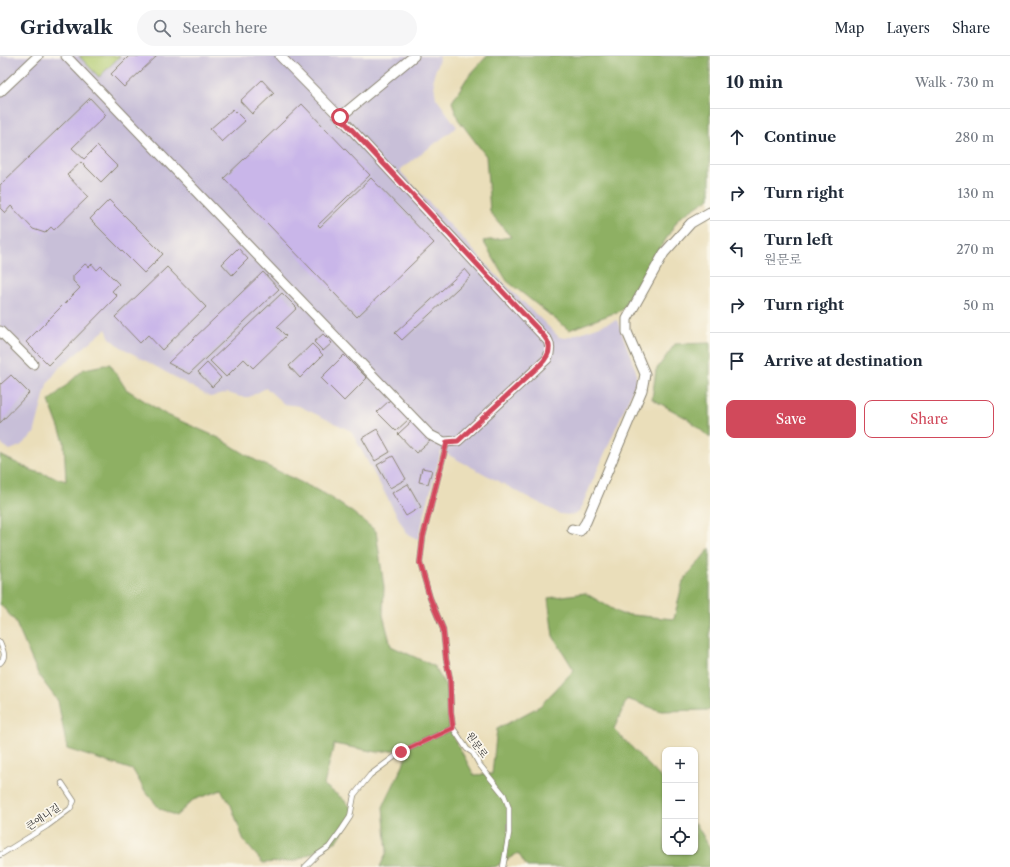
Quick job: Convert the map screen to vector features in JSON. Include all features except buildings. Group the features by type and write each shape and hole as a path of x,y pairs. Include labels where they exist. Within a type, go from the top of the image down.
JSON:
{"street":[{"path":"0,92 38,56"},
{"path":"66,56 430,435 444,442 458,441 547,359 550,353 548,341 340,117 280,56"},
{"path":"340,117 414,56"},
{"path":"572,529 580,531 586,522 642,390 645,374 627,332 626,319 664,253 691,223 710,212"},
{"path":"0,331 32,364"}],"lane":[{"name":"원문로","path":"447,442 423,537 420,563 430,598 443,629 446,659 450,678 453,728 467,749 473,753 484,771 504,795 509,808 509,833 502,867"},
{"path":"0,642 4,655 0,663"},
{"path":"305,867 317,855 329,847 342,829 350,817 354,795 370,775 401,752 453,728"},
{"name":"큰애니길","path":"0,855 47,826 70,809 74,801 62,783"},
{"path":"311,867 317,855"}],"shaded area":[{"path":"0,56 440,56 433,78 436,98 457,127 401,169 401,172 499,278 559,337 566,338 617,320 636,371 636,382 579,512 570,515 560,514 441,451 418,539 407,534 351,431 299,406 284,404 266,388 249,397 241,397 228,393 210,397 121,347 110,338 106,329 59,368 47,384 34,434 20,446 10,450 0,443"}],"green space":[{"path":"79,56 120,56 99,77"},
{"path":"487,56 710,56 710,198 679,218 622,310 569,330 507,281 483,241 511,237 490,212 486,156 458,119 452,102 467,78"},
{"path":"710,343 710,438 688,419 652,399 656,370 675,344"},
{"path":"110,364 126,389 165,414 219,438 255,460 325,494 352,512 376,531 384,587 383,615 391,646 434,666 447,688 450,730 474,775 492,774 497,729 540,706 574,670 553,636 548,598 585,593 621,614 674,619 683,581 710,548 710,710 661,711 627,699 614,729 662,779 662,855 698,855 698,827 710,848 710,867 527,867 518,853 495,867 380,867 387,851 383,807 411,748 377,752 334,744 324,785 343,799 356,812 337,841 295,861 263,863 244,841 231,805 221,790 193,800 176,816 159,808 145,791 133,770 67,749 58,701 39,676 15,621 0,604 0,455 31,470 66,481 64,441 49,401 84,369"}],"route":[{"path":"340,117 531,322 548,341 550,347 550,353 547,359 458,441 447,442 423,537 420,563 430,598 443,629 446,659 450,678 453,728 401,752"}]}
